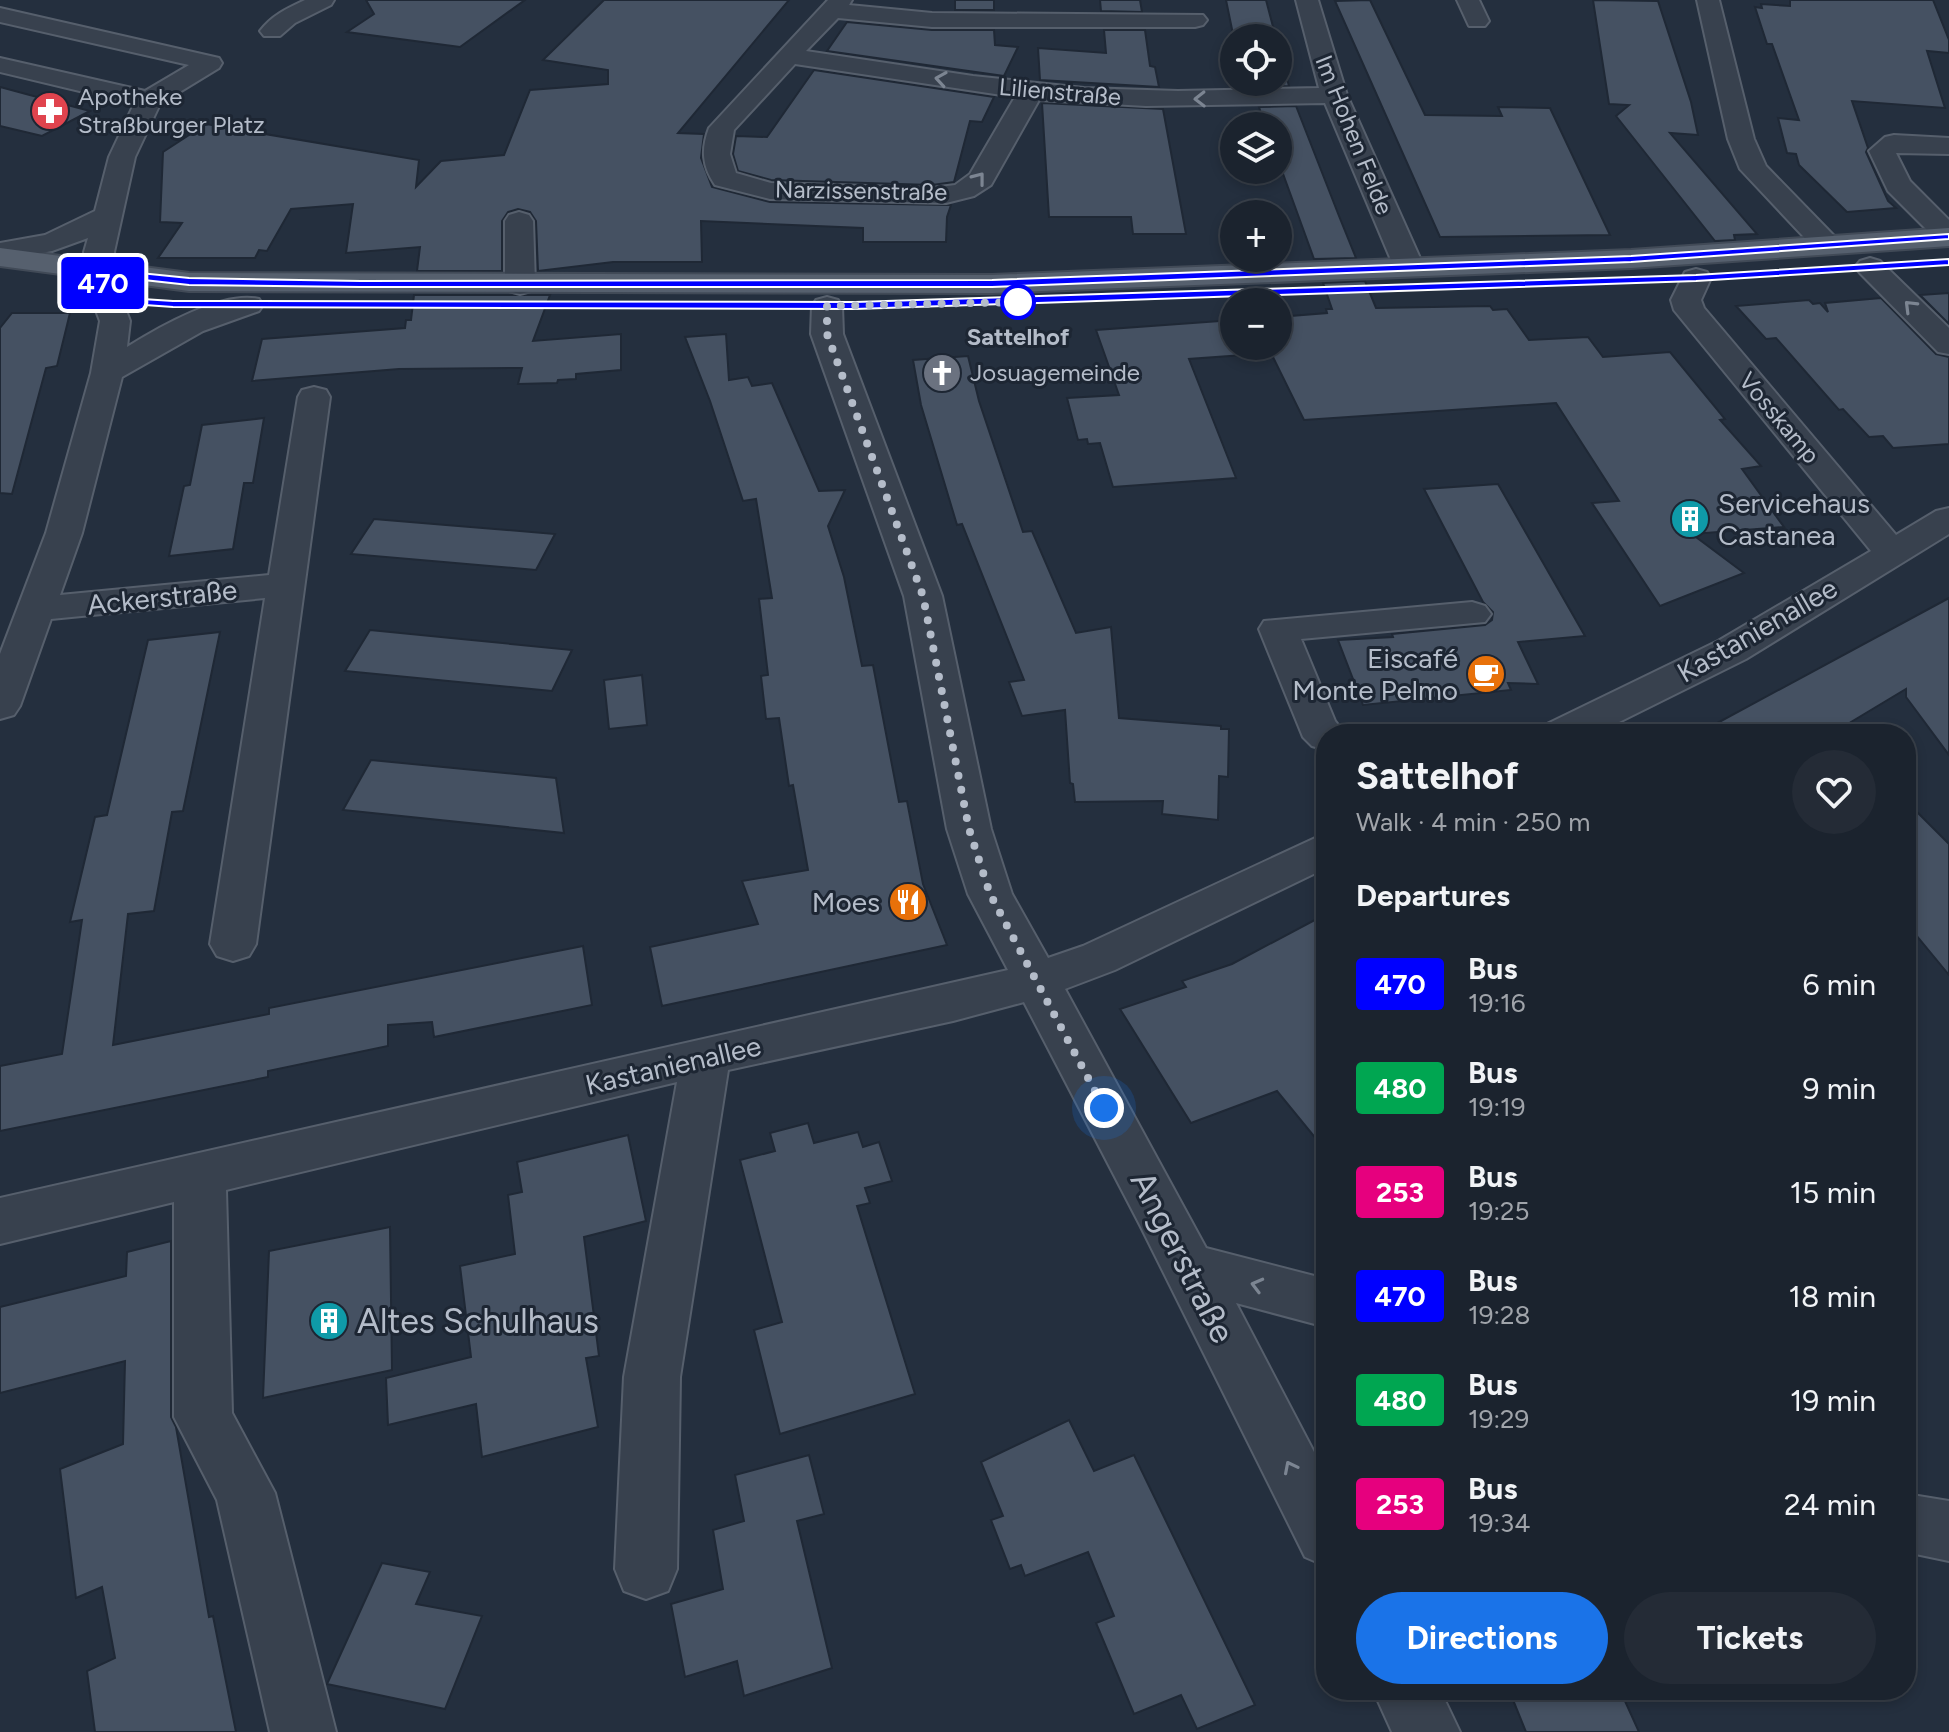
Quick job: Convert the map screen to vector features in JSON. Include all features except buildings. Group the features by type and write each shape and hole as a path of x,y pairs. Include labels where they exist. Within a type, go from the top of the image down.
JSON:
{"main road":[{"path":"76,297 104,286 189,282 992,284 1631,259 1949,237"},
{"path":"0,255 104,286 248,305 827,306 998,303 1295,290 1692,294 1870,267 1949,262"}],"street":[{"path":"279,24 323,0"},
{"name":"Im Hohen Felde","path":"1307,0 1334,95 1409,267"},
{"path":"1708,0 1741,139 1754,169 1827,245"},
{"path":"788,56 836,5 932,20 1190,13"},
{"path":"0,15 210,63 149,100 0,65"},
{"path":"0,28 62,41 109,41"},
{"name":"Lilienstraße","path":"788,56 1031,91 1154,99 1334,95"},
{"name":"Narzissenstraße","path":"788,56 722,128 716,142 717,166 725,179 745,187 770,191 932,196 959,193 972,188 981,179 1031,91"},
{"name":"Ackerstraße","path":"0,706 64,533 107,373 115,321 104,286 99,252 105,217 122,157 149,100"},
{"path":"1949,146 1894,143 1882,151 1898,185 1949,237"},
{"path":"0,255 43,247 75,235 105,217"},
{"path":"519,221 520,285"},
{"path":"1870,267 1949,345"},
{"name":"Vosskamp","path":"1692,294 1891,552"},
{"path":"107,373 179,327 214,313 248,305"},
{"path":"827,306 827,334 923,596 969,829 990,894 1035,981"},
{"path":"233,944 314,397"},
{"name":"Kastanienallee","path":"1581,724 1732,650 1949,519"},
{"name":"Ackerstraße","path":"37,609 286,585"},
{"path":"1316,724 1278,629 1472,614"},
{"name":"Kastanienallee","path":"0,1221 200,1177 706,1056 953,1003 1035,981 1099,958 1316,854"},
{"name":"Angerstraße","path":"1035,981 1188,1267 1316,1517"},
{"path":"646,1569 652,1377 706,1056"},
{"path":"200,1177 203,1417 245,1493 303,1732"},
{"path":"1188,1267 1316,1300"},
{"path":"1916,1525 1949,1531"},
{"path":"1410,1700 1427,1732"}],"bus line":[{"name":"470","path":"1949,237 1631,259 992,284 189,282 101,272 107,300 173,304 855,306 1696,278 1949,262"}],"place":[{"name":"Apotheke Straßburger Platz","path":"50,111"},
{"name":"Sattelhof","path":"1018,302"},
{"name":"Josuagemeinde","path":"942,373"},
{"name":"Servicehaus Castanea","path":"1690,519"},
{"name":"Eiscafé Monte Pelmo","path":"1486,674"},
{"name":"Moes","path":"908,902"},
{"name":"Altes Schulhaus","path":"329,1321"}],"route":[{"path":"1018,302 1023,302 827,306 827,334 923,596 969,829 990,894 1104,1108"}]}
